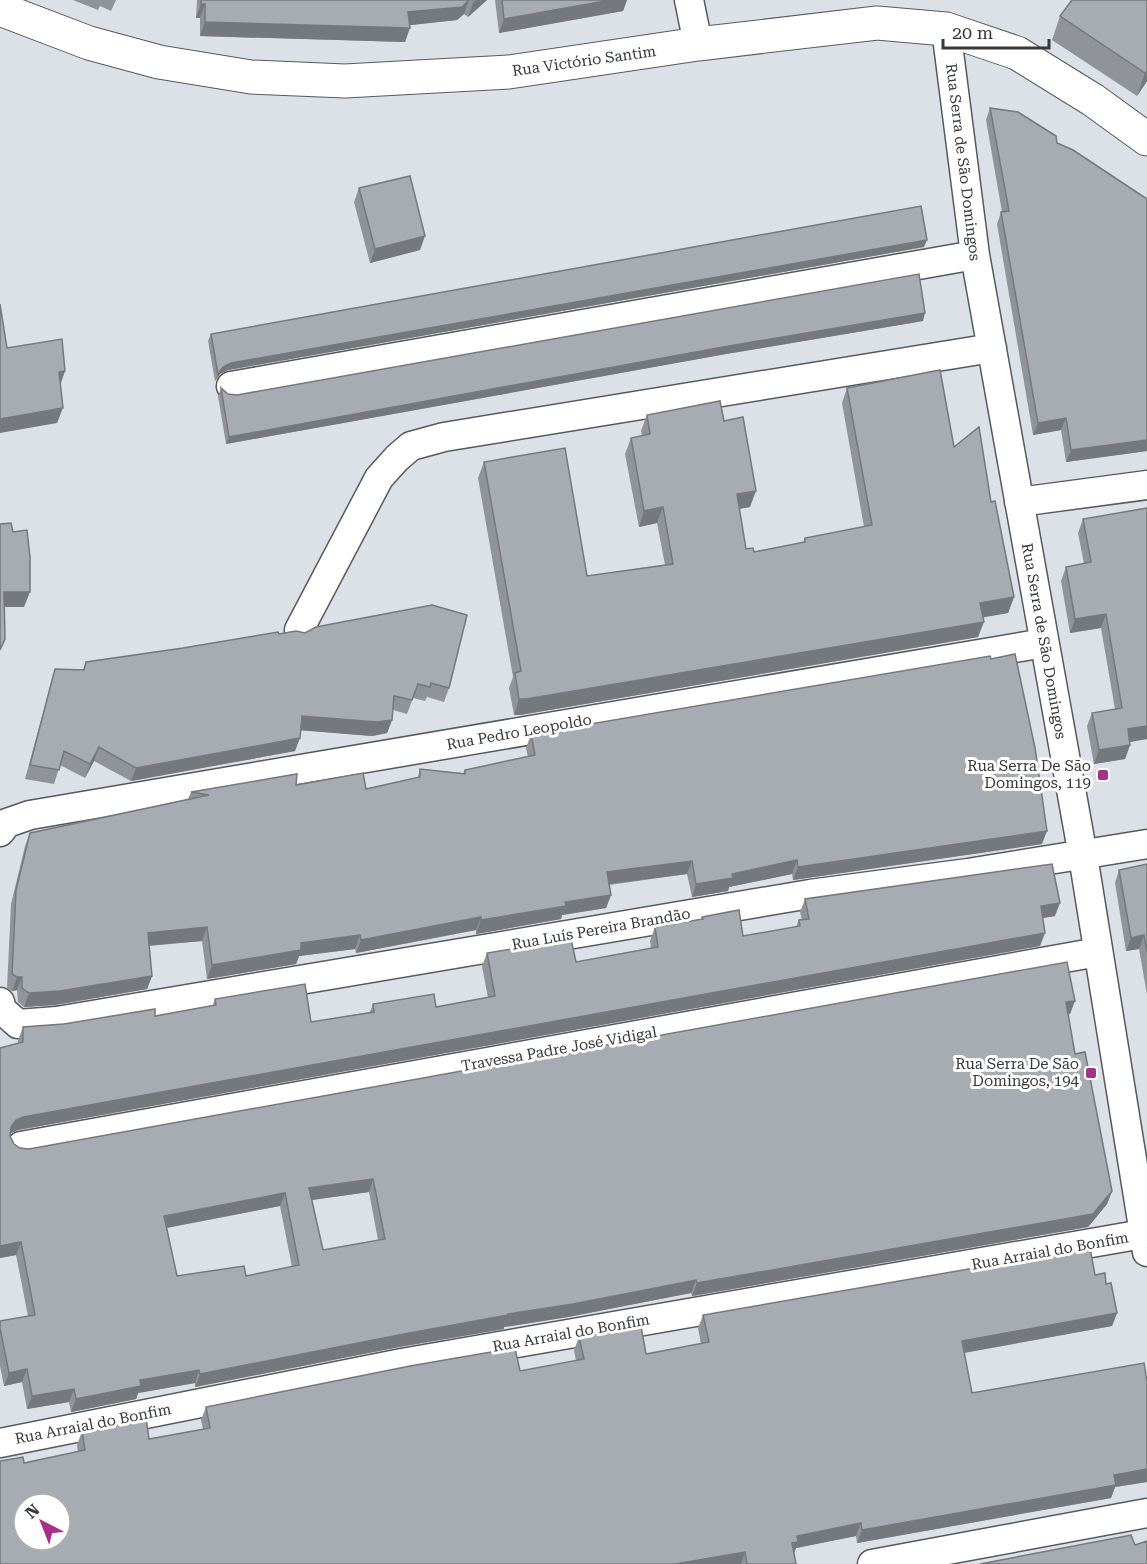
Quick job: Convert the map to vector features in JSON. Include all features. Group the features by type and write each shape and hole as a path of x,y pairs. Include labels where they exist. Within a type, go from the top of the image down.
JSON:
{"street":[{"path":"689,0 698,44"},
{"name":"Rua Victório Santim","path":"0,9 89,43 149,60 250,77 345,81 509,72 698,44 877,23 946,28 1017,53 1093,100 1147,139"},
{"name":"Rua Serra de São Domingos","path":"946,28 975,255 1083,856 1145,1243"},
{"path":"231,386 975,255"},
{"path":"299,630 379,478 411,446 444,437 992,348"},
{"path":"1018,502 1147,485"},
{"name":"Rua Pedro Leopoldo","path":"0,832 7,823 30,816 1044,643"},
{"name":"Rua Luís Pereira Brandão","path":"0,1002 2,1010 18,1024 57,1021 810,894 1083,856 1147,844"},
{"name":"Travessa Padre José Vidigal","path":"21,1146 1098,952"},
{"name":"Rua Arraial do Bonfim","path":"0,1443 402,1363 1145,1243"},
{"path":"872,1564 1147,1513"}],"building":[{"path":"201,0 469,0 462,7 408,12 410,28 205,22 205,4 201,4"},
{"path":"502,0 611,0 504,19"},
{"path":"1072,0 1147,0 1147,71 1145,73 1060,16"},
{"path":"990,108 1018,112 1056,136 1057,143 1073,150 1147,199 1147,440 1071,450 1066,418 1038,423 1001,212 1009,211"},
{"path":"410,176 425,236 375,249 359,188"},
{"path":"921,206 927,240 231,363 223,367 218,374 211,334"},
{"path":"919,274 925,313 729,346 229,437 221,388 228,394 237,395"},
{"path":"0,304 7,348 62,339 65,371 59,372 63,408 0,419"},
{"path":"940,370 954,447 979,427 991,502 995,501 1014,597 980,603 984,622 519,699 515,673 521,671 484,462 565,448 587,576 673,564 663,507 644,511 631,438 650,434 647,415 720,401 724,421 743,417 756,491 737,494 746,549 753,548 754,552 805,542 805,538 872,525 847,388"},
{"path":"1147,508 1147,726 1128,729 1130,745 1099,750 1092,713 1122,708 1106,614 1075,619 1066,567 1091,562 1083,519"},
{"path":"11,523 13,532 27,530 30,592 4,592 5,639 0,650 0,524"},
{"path":"432,605 467,615 449,688 431,683 430,687 418,684 412,700 394,696 392,720 377,722 302,716 300,738 136,768 99,747 90,764 64,751 59,770 30,765 55,669 84,670 86,662 278,632 279,634 296,631 305,633 316,627"},
{"path":"1015,654 1035,748 1047,831 798,867 797,860 732,874 733,878 696,884 692,861 607,872 611,895 565,902 566,906 481,920 481,917 361,940 360,935 301,943 301,950 212,965 207,927 148,933 152,976 60,991 29,993 22,988 22,977 12,974 16,890 30,833 209,795 191,792 297,774 296,785 363,773 366,789 420,777 420,769 465,774 465,770 535,755 531,734 990,656 991,659"},
{"path":"1052,864 1060,903 1041,906 1045,933 23,1117 16,1120 11,1127 10,1136 14,1144 20,1148 29,1149 1067,962 1075,1001 1066,1002 1075,1054 1085,1052 1112,1191 1093,1214 697,1283 696,1280 200,1374 199,1370 140,1380 141,1386 76,1399 74,1389 32,1396 27,1369 9,1373 0,1321 35,1315 21,1242 0,1246 0,1048 23,1042 23,1027 64,1024 155,1009 155,1016 216,1005 215,999 305,984 311,1022 374,1012 373,1004 434,994 436,1007 495,996 487,953 571,939 576,962 658,947 655,927 739,910 743,936 800,926 799,920 809,919 805,899","holes":["373,1179 385,1239 323,1250 309,1188","285,1193 299,1265 246,1276 244,1266 177,1276 164,1216"]},
{"path":"1147,864 1147,952 1144,935 1131,938 1119,870"},
{"path":"1090,1248 1095,1275 1105,1273 1106,1284 1111,1283 1117,1313 962,1341 972,1393 1144,1363 1147,1382 1147,1469 1114,1475 1116,1485 862,1530 861,1523 797,1536 798,1542 792,1543 796,1564 747,1564 745,1552 675,1564 0,1564 0,1461 23,1457 24,1463 85,1450 82,1431 146,1418 149,1439 210,1428 206,1407 410,1366 515,1348 520,1371 584,1359 579,1337 641,1326 646,1354 709,1342 703,1315"},
{"path":"1131,1535 1135,1545 1147,1541 1147,1564 980,1564"}],"place":[{"name":"Rua Serra De São Domingos, 119","path":"1103,775"},
{"name":"Rua Serra De São Domingos, 194","path":"1091,1073"}]}
